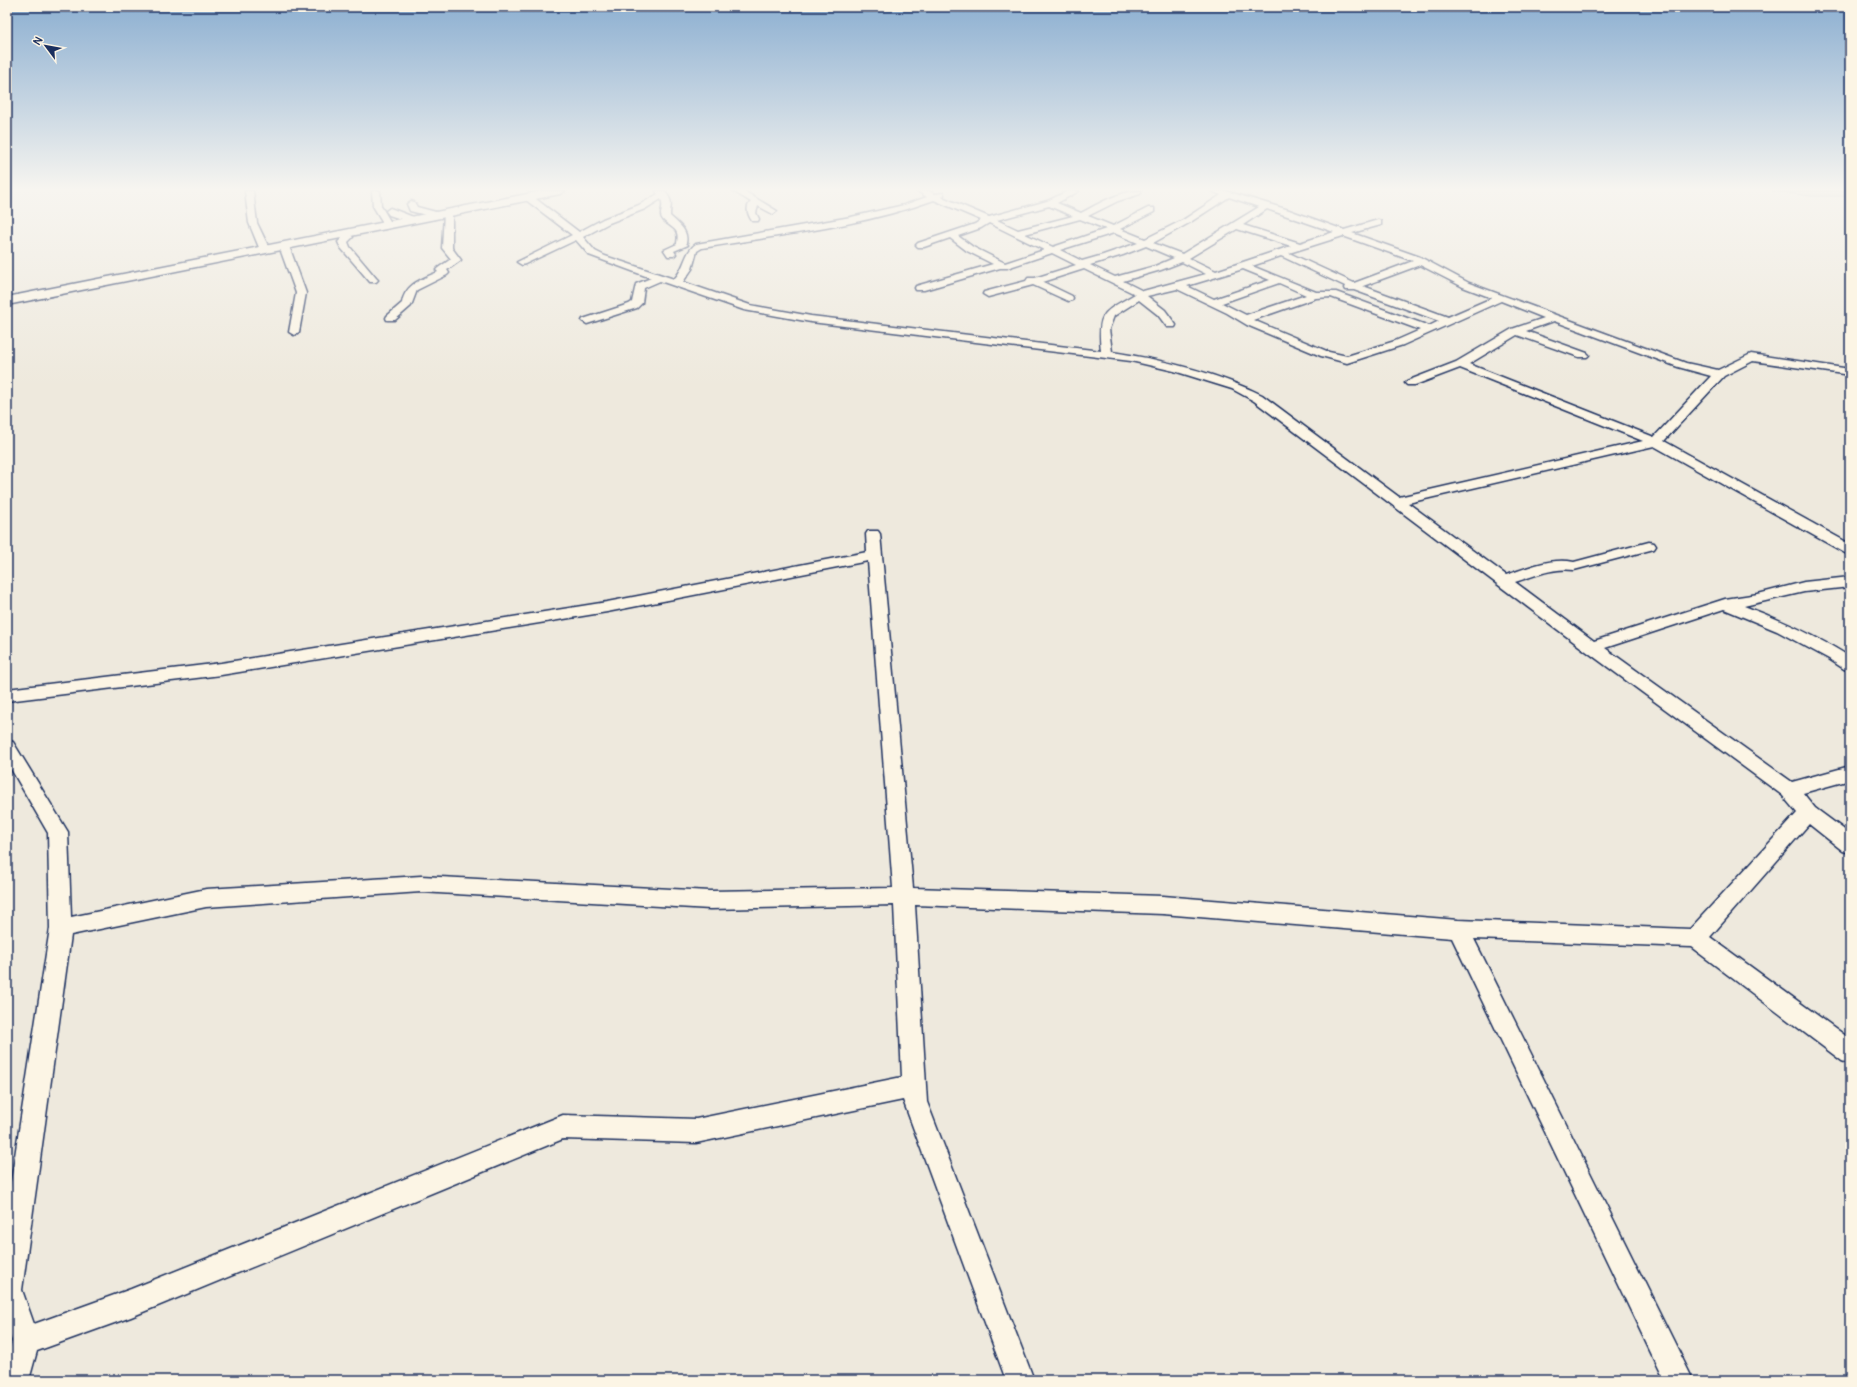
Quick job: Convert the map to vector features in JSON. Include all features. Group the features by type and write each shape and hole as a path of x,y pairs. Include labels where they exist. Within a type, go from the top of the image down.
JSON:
{"highway":[{"path":"7,301 236,256"}],"street":[{"path":"288,256 301,293 294,332"},
{"path":"353,256 373,280"},
{"path":"391,318 407,304 408,297 413,288 444,273 441,270 450,266 456,260 453,256"},
{"path":"522,262 535,256"},
{"path":"597,256 735,305 772,313 1026,346 1107,354 1177,368 1248,392 1398,501 1592,647 1789,790 1808,813 1850,845"},
{"path":"674,284 680,280 690,268 692,256"},
{"path":"983,256 1068,298"},
{"path":"920,288 1038,256"},
{"path":"1063,256 1115,280 1141,295 1168,317 1171,325"},
{"path":"988,294 1069,272 1081,265 1114,256"},
{"path":"1176,256 1216,275"},
{"path":"1115,280 1147,272 1186,256"},
{"path":"1107,354 1104,329 1109,314 1141,295 1180,286 1274,256"},
{"path":"1288,256 1353,286 1449,321"},
{"path":"1407,256 1421,261 1466,285 1500,298 1682,365 1720,374"},
{"path":"1245,319 1316,295 1332,294 1421,261"},
{"path":"1245,266 1316,295"},
{"path":"587,321 633,306 637,303 639,286 659,278"},
{"path":"1214,302 1280,280"},
{"path":"1180,286 1245,319 1325,354 1347,360 1399,343 1500,298"},
{"path":"1332,294 1429,330"},
{"path":"1411,383 1460,364 1516,331 1553,318"},
{"path":"1516,331 1583,355"},
{"path":"1398,501 1656,442 1720,374 1751,357 1850,372"},
{"path":"1460,364 1656,442 1850,550"},
{"path":"873,534 904,896 915,1102 1020,1380"},
{"path":"1504,581 1540,569 1564,564 1574,566 1605,556 1649,546"},
{"path":"7,695 221,669 607,607 874,555"},
{"path":"1592,647 1725,604 1758,599 1804,587 1850,582"},
{"path":"1725,604 1783,627 1850,665"},
{"path":"7,747 58,832 61,928 8,1290 26,1341 15,1380"},
{"path":"1789,790 1850,773"},
{"path":"1694,938 1808,813"},
{"path":"61,928 206,898 421,884 710,900 904,896 1163,905 1458,929 1694,938 1850,1052"},
{"path":"1458,929 1679,1380"},
{"path":"26,1341 130,1303 563,1126 696,1131 914,1086"}]}
